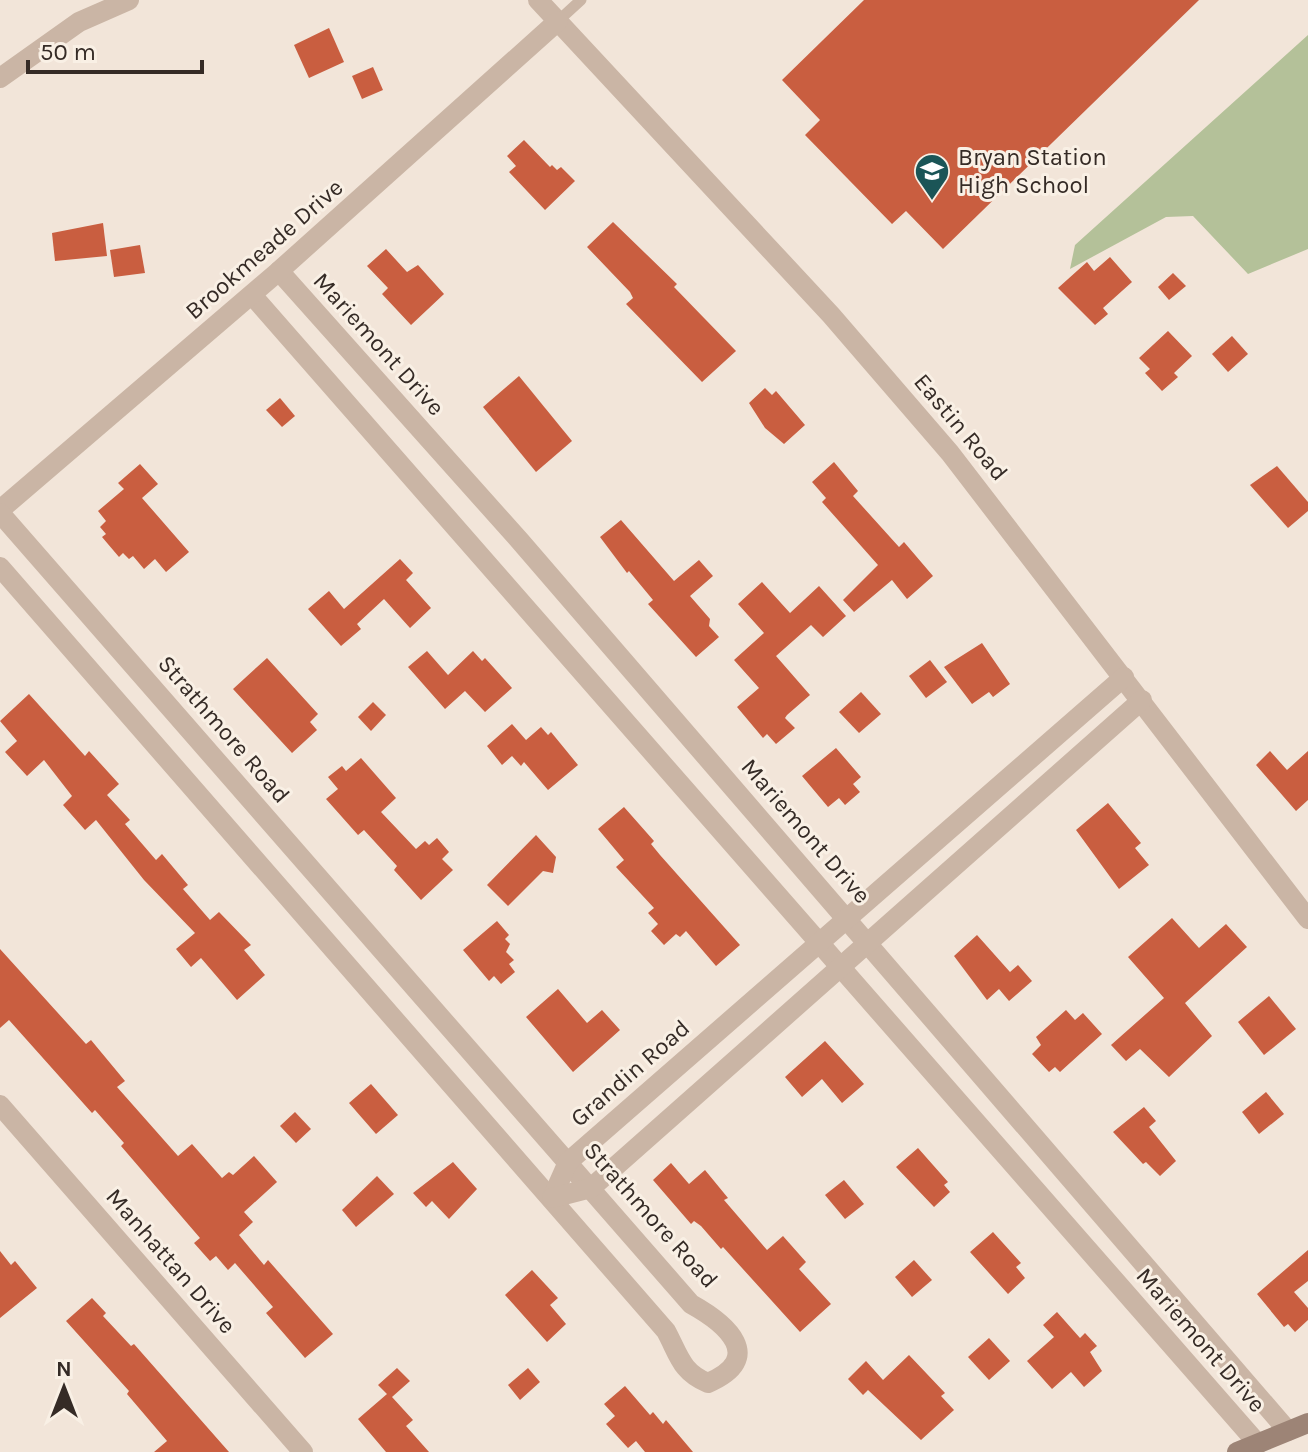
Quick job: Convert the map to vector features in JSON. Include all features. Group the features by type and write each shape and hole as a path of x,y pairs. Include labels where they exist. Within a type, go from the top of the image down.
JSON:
{"main road":[{"path":"1237,1452 1308,1423"}],"street":[{"path":"0,78 79,22 129,0"},
{"name":"Eastin Road","path":"538,0 831,315 950,453 1305,907"},
{"name":"Brookmeade Drive","path":"0,512 252,295 558,21"},
{"name":"Mariemont Drive","path":"279,271 520,541 1288,1431"},
{"name":"Mariemont Drive","path":"252,295 1258,1444"},
{"name":"Strathmore Road","path":"0,512 691,1304 727,1326 737,1343 735,1364 725,1375 708,1383 692,1376 680,1365 666,1331 0,567"},
{"path":"491,565 520,541"},
{"name":"Grandin Road","path":"552,1198 568,1162 1124,677"},
{"path":"552,1198 591,1188 1142,700"},
{"name":"Manhattan Drive","path":"0,1105 303,1452"}],"lane":[{"path":"558,21 581,0"}],"green space":[{"path":"1308,35 1308,249 1248,274 1193,216 1166,217 1070,269 1075,245"}],"building":[{"name":"Bryan Station High School","path":"864,0 1199,0 943,249 906,211 892,224 805,135 820,120 782,80"},
{"path":"329,28 344,62 309,78 294,45"},
{"path":"373,67 383,90 362,99 352,76"},
{"path":"524,140 550,167 552,165 557,170 561,167 575,181 545,210 509,172 516,166 507,156"},
{"path":"613,222 677,284 674,287 736,351 702,382 626,304 633,298 630,292 587,247"},
{"path":"103,223 107,256 55,261 52,233"},
{"path":"140,245 145,273 114,277 110,250"},
{"path":"386,249 407,272 418,265 444,294 411,325 382,294 388,288 367,266"},
{"path":"1110,257 1132,282 1103,308 1108,314 1095,325 1058,288 1087,262 1094,271"},
{"path":"1173,273 1186,286 1169,300 1158,287"},
{"path":"1168,331 1192,356 1174,373 1178,377 1162,391 1145,373 1150,369 1139,358"},
{"path":"1232,336 1248,354 1228,372 1212,354"},
{"path":"519,376 572,441 536,472 483,407"},
{"path":"765,388 772,395 776,391 805,425 784,444 765,428 749,403"},
{"path":"280,398 295,416 282,427 266,410"},
{"path":"834,462 858,491 853,496 899,547 904,542 933,576 907,599 892,580 854,612 843,600 878,565 822,502 826,498 812,482"},
{"path":"140,464 158,484 142,498 189,552 166,572 155,559 144,569 133,556 129,559 123,553 119,557 102,537 106,534 100,527 106,521 98,511 124,489 118,483"},
{"path":"1277,466 1308,502 1308,511 1288,528 1250,485"},
{"path":"621,520 674,581 699,560 713,576 690,596 710,619 709,626 719,637 696,657 648,604 653,600 629,571 627,573 600,537"},
{"path":"400,559 413,573 406,580 431,608 410,628 384,599 357,624 361,629 341,646 308,609 329,591 344,609"},
{"path":"762,582 790,613 819,586 846,616 823,637 811,625 776,656 810,695 787,715 785,718 795,728 776,744 767,734 763,738 737,707 759,688 734,660 764,633 738,604"},
{"path":"982,643 1010,684 993,697 989,692 972,704 944,667"},
{"path":"427,651 448,675 473,651 482,661 485,658 512,688 485,712 465,691 445,709 408,667"},
{"path":"267,658 318,714 310,722 317,730 292,753 233,689"},
{"path":"930,660 947,682 926,698 909,676"},
{"path":"861,692 881,714 859,733 839,712"},
{"path":"29,694 85,756 89,751 119,784 107,795 130,820 125,824 156,860 162,854 188,885 183,889 210,920 219,912 251,945 244,950 265,975 237,1000 201,958 191,967 176,949 195,933 144,880 96,820 85,830 63,805 72,796 44,760 27,776 5,752 17,741 0,721"},
{"path":"373,702 386,715 371,731 358,717"},
{"path":"512,724 526,740 541,727 548,735 551,732 578,765 548,790 524,762 521,766 512,756 502,765 487,746"},
{"path":"836,748 861,777 853,784 860,792 845,805 839,798 828,807 802,776"},
{"path":"1270,751 1287,770 1308,751 1308,800 1296,811 1256,765"},
{"path":"361,758 396,798 381,812 416,849 425,841 429,845 437,838 449,852 442,859 453,870 421,900 394,870 397,866 364,830 358,835 326,799 338,789 328,777 342,766 346,771"},
{"path":"1108,803 1141,843 1135,848 1149,865 1119,889 1076,830"},
{"path":"624,807 654,841 651,844 660,855 740,945 716,966 686,931 680,937 676,934 664,945 651,931 658,924 648,913 654,908 616,867 624,860 598,829"},
{"path":"536,835 556,857 553,873 543,871 508,906 487,885"},
{"path":"1172,918 1199,948 1226,924 1247,947 1185,1003 1212,1036 1169,1077 1140,1049 1126,1061 1111,1045 1164,998 1128,957"},
{"path":"497,921 509,935 505,939 510,944 506,952 514,960 509,964 515,972 501,984 494,976 489,981 463,950"},
{"path":"977,935 1010,972 1018,965 1032,981 1009,1001 999,989 987,1000 954,956"},
{"path":"0,949 86,1044 91,1040 125,1081 117,1087 178,1156 192,1144 222,1178 229,1172 233,1175 254,1156 277,1182 244,1212 253,1222 239,1235 264,1265 268,1260 333,1334 305,1358 266,1313 273,1307 235,1263 228,1270 216,1256 210,1261 194,1243 200,1238 121,1146 124,1143 95,1110 92,1113 9,1020 0,1028"},
{"path":"558,989 587,1023 602,1010 620,1030 573,1072 526,1017"},
{"path":"1269,996 1296,1029 1264,1055 1238,1022"},
{"path":"1066,1010 1075,1020 1083,1013 1102,1034 1060,1072 1055,1067 1049,1072 1032,1054 1041,1045 1036,1037"},
{"path":"825,1041 864,1084 842,1103 822,1079 802,1097 785,1077"},
{"path":"371,1084 398,1115 376,1134 349,1103"},
{"path":"1266,1092 1284,1114 1259,1134 1242,1112"},
{"path":"1144,1107 1156,1121 1149,1127 1176,1161 1160,1176 1146,1162 1143,1164 1113,1132"},
{"path":"295,1112 311,1129 296,1143 280,1126"},
{"path":"918,1148 948,1182 944,1185 950,1192 934,1207 896,1167"},
{"path":"453,1162 477,1189 449,1219 432,1201 426,1207 413,1193"},
{"path":"671,1163 689,1184 705,1170 728,1198 724,1200 767,1250 783,1236 806,1262 799,1269 831,1304 800,1332 723,1247 721,1249 701,1226 694,1221 691,1224 653,1180"},
{"path":"377,1176 394,1194 356,1227 342,1210"},
{"path":"844,1180 864,1204 845,1219 825,1195"},
{"path":"993,1232 1021,1263 1016,1267 1025,1278 1008,1294 970,1252"},
{"path":"1308,1250 1308,1281 1294,1292 1308,1308 1308,1320 1295,1332 1288,1324 1284,1327 1257,1294"},
{"path":"0,1251 11,1265 15,1261 37,1288 0,1318"},
{"path":"914,1260 932,1280 912,1297 895,1277"},
{"path":"532,1270 558,1298 550,1305 566,1324 547,1342 505,1295"},
{"path":"92,1298 106,1313 103,1316 131,1346 134,1344 229,1452 154,1452 167,1441 127,1394 129,1391 66,1321"},
{"path":"1057,1312 1080,1338 1085,1333 1097,1346 1090,1352 1102,1371 1084,1387 1071,1372 1052,1389 1027,1361 1054,1337 1043,1325"},
{"path":"989,1338 1010,1361 989,1380 968,1357"},
{"path":"909,1355 945,1393 941,1396 954,1410 921,1440 868,1390 863,1395 848,1379 866,1361 883,1380"},
{"path":"397,1368 410,1381 392,1397 413,1420 406,1426 429,1452 386,1452 358,1419 387,1394 378,1385"},
{"path":"528,1368 540,1382 520,1400 508,1385"},
{"path":"625,1386 650,1415 653,1412 663,1424 666,1420 693,1452 645,1452 636,1441 628,1448 606,1424 615,1416 604,1404"}],"place":[{"name":"Bryan Station High School","path":"932,202"}]}
